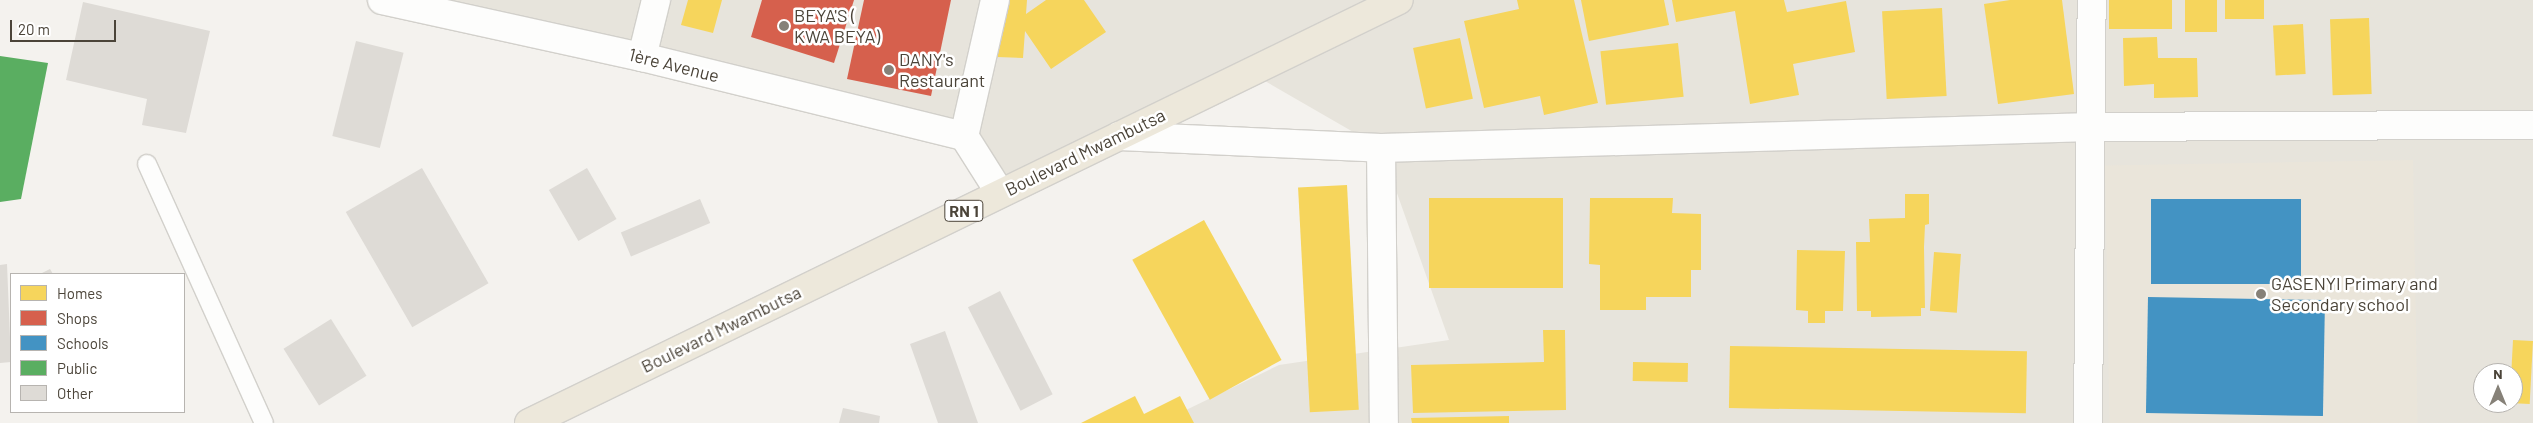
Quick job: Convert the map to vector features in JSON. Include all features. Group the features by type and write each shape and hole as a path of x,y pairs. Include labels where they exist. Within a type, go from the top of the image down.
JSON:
{"highway":[{"name":"Boulevard Mwambutsa","path":"529,423 1399,0"}],"street":[{"name":"1ère Avenue","path":"382,0 642,57 964,136"},
{"path":"642,57 656,0"},
{"path":"995,0 964,136 1000,193"},
{"path":"2088,423 2092,0"},
{"path":"1119,136 1381,148 2092,127 2533,125"},
{"path":"1381,148 1384,423"}],"lane":[{"path":"147,164 264,423"}],"shaded area":[{"path":"382,0 2533,0 2533,423 1159,423 1279,365 1449,340 1381,148 1251,73 1000,193 964,136"},
{"name":"GASENYI Primary and Secondary school","path":"2413,160 2418,423 2110,423 2105,165"}],"building: Homes":[{"path":"688,0 722,0 713,33 681,25"},
{"path":"1001,0 1027,0 1026,14 1046,0 1084,0 1106,32 1051,69 1025,31 1023,58 997,57"},
{"path":"1517,0 1574,0 1598,103 1544,115 1540,96 1484,108 1464,21 1519,9"},
{"path":"1581,0 1664,0 1669,25 1589,41"},
{"path":"1672,0 1784,0 1787,12 1846,1 1855,52 1793,64 1799,95 1750,104 1735,11 1676,22"},
{"path":"2010,0 2062,0 2074,94 1998,104 1984,4"},
{"path":"2109,0 2172,0 2172,29 2109,29"},
{"path":"2185,0 2217,0 2217,32 2185,32"},
{"path":"2225,0 2264,0 2264,19 2225,19"},
{"path":"1942,8 1947,96 1887,99 1882,11"},
{"path":"2369,18 2372,94 2333,95 2330,19"},
{"path":"2303,24 2306,74 2276,76 2273,26"},
{"path":"2157,37 2158,58 2197,58 2198,97 2154,98 2154,84 2124,86 2123,38"},
{"path":"1460,38 1473,99 1426,109 1413,48"},
{"path":"1678,43 1684,97 1606,105 1600,51"},
{"path":"1347,185 1359,410 1310,412 1298,188"},
{"path":"1905,194 1929,194 1929,224 1925,225 1924,247 1925,308 1921,308 1921,316 1871,317 1871,311 1857,311 1856,242 1870,242 1869,219 1905,218"},
{"path":"1429,198 1563,198 1563,288 1429,288"},
{"path":"1590,198 1673,198 1672,213 1701,214 1701,270 1691,270 1691,297 1646,297 1646,310 1600,310 1600,265 1589,264"},
{"path":"1204,220 1282,360 1210,400 1132,260"},
{"path":"1797,250 1845,251 1843,311 1825,311 1825,323 1808,323 1808,311 1796,310"},
{"path":"1934,252 1961,254 1957,313 1930,311"},
{"path":"1543,330 1565,330 1566,410 1413,413 1411,365 1544,362"},
{"path":"2513,340 2533,341 2530,404 2523,404 2523,363 2512,363"},
{"path":"1730,346 2027,351 2026,413 1729,408"},
{"path":"1633,362 1688,363 1688,382 1633,381"},
{"path":"1135,396 1144,414 1180,396 1194,423 1081,423"},
{"path":"1509,416 1509,423 1412,423 1411,418"}],"building: Shops":[{"path":"762,0 854,0 834,63 751,37"},
{"path":"864,0 951,0 931,96 847,79"}],"building: Schools":[{"path":"2151,199 2301,199 2301,284 2151,284"},
{"path":"2148,297 2325,300 2323,416 2146,413"}],"building: Public":[{"path":"0,56 48,63 21,199 0,202"}],"building: Other":[{"path":"83,2 210,31 186,133 142,125 147,99 66,80"},
{"path":"356,41 404,53 380,148 332,136"},
{"path":"422,168 488,283 412,327 346,212"},
{"path":"587,168 616,219 578,241 549,190"},
{"path":"700,199 710,223 631,257 621,233"},
{"path":"7,264 10,362 0,363 0,265"},
{"path":"50,269 52,273 42,273"},
{"path":"1000,291 1053,394 1021,411 968,307"},
{"path":"331,319 367,376 319,405 284,349"},
{"path":"945,331 978,423 938,423 910,344"},
{"path":"843,408 880,416 879,423 839,423"}],"place":[{"name":"BEYA'S ( KWA BEYA)","path":"784,26"},
{"name":"DANY's Restaurant","path":"889,70"},
{"name":"GASENYI Primary and Secondary school","path":"2261,294"}]}
